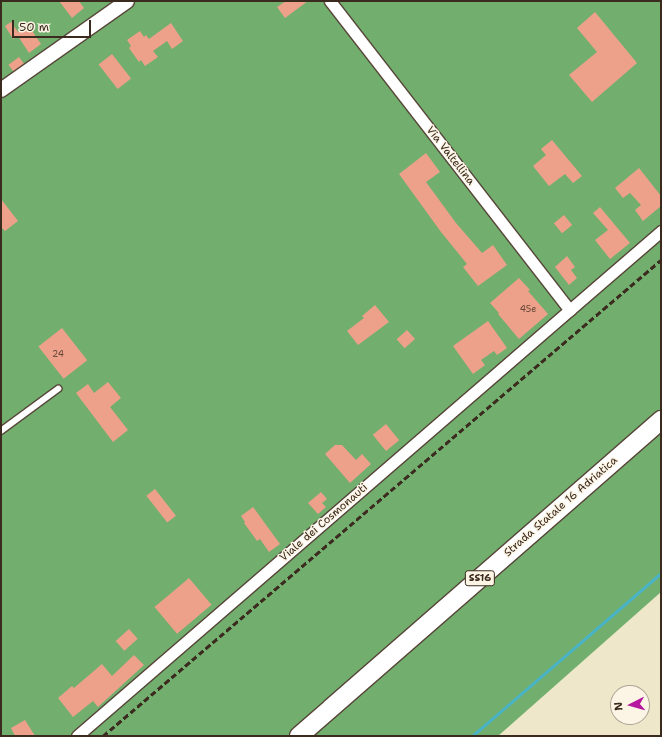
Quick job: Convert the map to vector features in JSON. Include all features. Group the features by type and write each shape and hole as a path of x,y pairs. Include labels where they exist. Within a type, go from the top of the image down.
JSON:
{"main road":[{"name":"Strada Statale 16 Adriatica","path":"299,736 661,420"}],"street":[{"path":"1,90 127,1"},
{"name":"Via Valtellina","path":"330,1 570,310"},
{"name":"Viale dei Cosmonauti","path":"77,736 661,231"}],"lane":[{"path":"1,431 58,389"}],"green space":[{"path":"1,1 661,1 661,592 498,736 1,736"}],"building":[{"path":"59,1 79,1 84,8 72,18"},
{"path":"286,1 308,1 285,18 277,7"},
{"path":"595,12 637,63 592,102 569,75 597,52 577,28"},
{"path":"11,22 18,32 28,25 41,44 29,53 18,36 13,39 5,26"},
{"path":"171,23 183,41 172,49 167,41 153,51 158,57 145,66 141,60 139,62 129,48 131,46 127,40 140,31 144,37 146,35 149,39"},
{"path":"112,54 131,78 118,89 99,64"},
{"path":"19,57 24,64 14,72 8,65"},
{"path":"552,140 582,176 573,183 565,174 549,186 533,166 546,155 541,149"},
{"path":"426,153 440,172 426,182 456,223 482,253 493,245 507,265 478,286 463,267 467,264 441,232 399,174"},
{"path":"639,168 661,196 661,206 643,221 635,210 641,205 630,193 623,198 615,188"},
{"path":"1,199 18,221 5,231 1,227"},
{"path":"600,207 630,243 610,259 595,240 608,230 593,213"},
{"path":"564,215 572,225 562,233 554,223"},
{"path":"567,256 575,267 571,270 577,278 569,285 555,267"},
{"path":"519,278 548,314 519,339 490,303"},
{"path":"375,305 389,322 358,345 347,331 364,318 362,316"},
{"path":"488,321 507,348 497,355 494,351 481,360 485,365 473,374 453,346"},
{"path":"62,328 87,360 64,379 38,346"},
{"path":"407,330 415,339 405,348 397,339"},
{"path":"108,382 121,398 110,407 128,430 113,442 76,393 88,384 94,393"},
{"path":"386,424 399,440 386,451 373,435"},
{"path":"335,445 342,445 356,460 362,454 371,464 350,483 325,454"},
{"path":"155,489 176,516 167,523 146,496"},
{"path":"321,492 327,499 322,503 326,507 318,514 308,503"},
{"path":"253,507 280,544 269,552 260,539 257,541 244,523 245,522 241,516"},
{"path":"189,578 211,605 177,634 155,607"},
{"path":"129,629 138,639 124,651 116,641"},
{"path":"134,655 144,665 98,707 93,701 73,717 58,698 72,686 74,688 102,664 112,676"},
{"path":"25,720 35,736 15,736 11,728"}],"waterway":[{"path":"472,736 661,573"}],"railway":[{"path":"103,736 661,260"}]}
